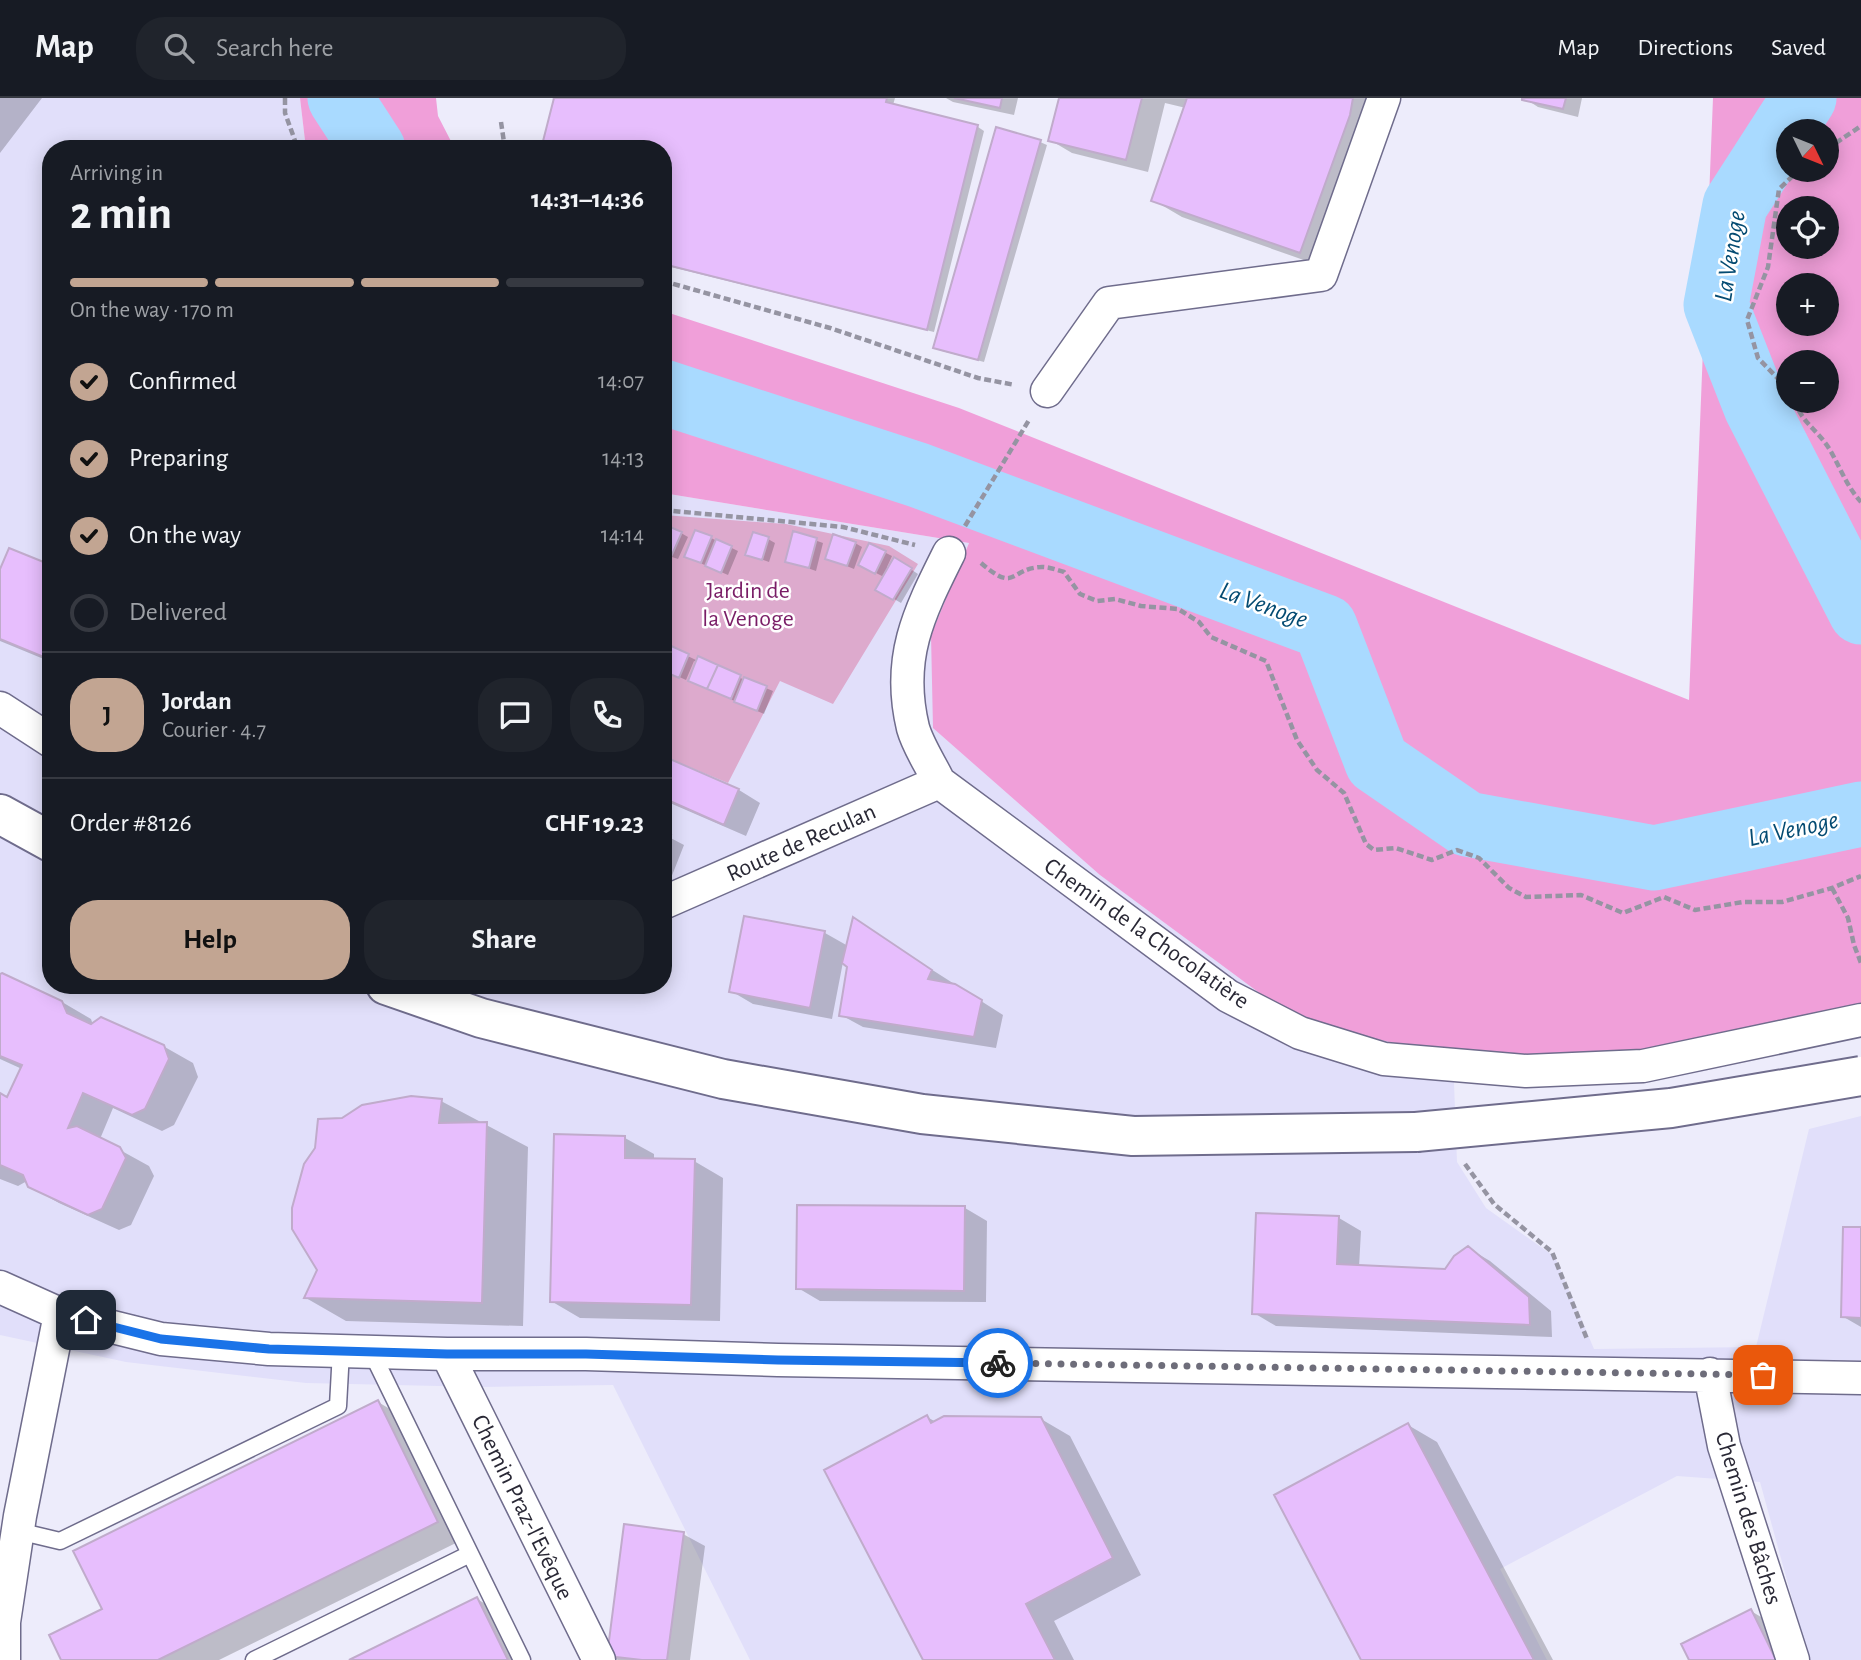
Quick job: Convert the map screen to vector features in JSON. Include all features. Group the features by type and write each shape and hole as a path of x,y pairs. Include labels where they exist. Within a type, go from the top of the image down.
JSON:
{"main road":[{"path":"0,814 42,837"},
{"path":"412,994 481,1018 723,1079 922,1115 1133,1136 1416,1132 1671,1108 1861,1076"}],"street":[{"path":"1047,391 1109,303 1321,275 1384,98"},
{"name":"Chemin de la Chocolatière","path":"954,545 921,609 906,668 914,730 939,782 1228,996 1300,1033 1384,1059 1526,1071 1643,1066 1861,1020"},
{"path":"0,708 42,735"},
{"name":"Route de Reculan","path":"672,899 939,782"},
{"path":"0,1287 60,1314 161,1339 269,1349 373,1353 586,1354 778,1360 1861,1378"},
{"path":"4,1660 4,1622 18,1531 60,1314"},
{"name":"Chemin Praz-l'Evêque","path":"447,1354 598,1660"},
{"name":"Chemin des Bâches","path":"1710,1374 1724,1446 1793,1660"}],"lane":[{"path":"18,1531 60,1541 338,1406 341,1351"},
{"path":"373,1353 522,1660"},
{"path":"254,1660 470,1554"}],"path":[{"path":"285,98 285,113 295,140"},
{"path":"501,122 504,140"},
{"path":"1839,141 1861,126"},
{"path":"1776,377 1758,358 1747,320 1768,267 1779,189 1786,182"},
{"path":"672,284 830,328 978,378 1047,391"},
{"path":"1799,413 1828,447 1861,502"},
{"path":"954,545 1016,442"},
{"path":"672,511 843,527 954,545 996,577 1013,578 1028,570 1042,567 1064,572 1080,594 1097,601 1115,599 1141,606 1178,609 1199,622 1211,637 1266,661 1297,740 1317,770 1344,793 1366,844 1374,850 1396,848 1432,860 1457,849 1479,858 1509,888 1527,897 1581,895 1623,913 1664,898 1695,910 1744,902 1782,902 1832,888 1861,876"},
{"path":"1832,888 1848,918 1861,963"},
{"path":"1462,1159 1494,1204 1552,1252 1579,1318"}],"shaded area":[{"path":"0,98 300,98 305,140 42,140 42,994 672,994 672,494 969,543 931,635 1453,1057 1457,1162 1486,1208 1555,1257 1594,1349 1756,1347 1809,1129 1861,1116 1861,1660 1809,1660 1760,1482 1677,1476 1500,1569 1547,1660 750,1660 613,1385 483,1387 306,1383 126,1362 0,1335"},
{"path":"300,98 436,98 438,116 450,140 305,140"},
{"path":"1713,98 1861,98 1861,1029 1733,1062 1453,1057 1296,1020 1100,875 933,728 931,635 969,543 672,494 672,314 959,408 1689,700"}],"green space":[{"name":"Jardin de la Venoge","path":"672,516 786,524 889,546 918,564 833,704 780,681 728,783 672,760"}],"building":[{"path":"554,98 887,98 886,102 978,125 927,330 672,266 672,140 543,140"},
{"path":"954,98 1002,98 1000,108"},
{"path":"1059,98 1142,98 1126,160 1048,141"},
{"path":"1187,98 1353,98 1350,115 1300,253 1151,201"},
{"path":"1522,98 1566,98 1563,109"},
{"path":"996,127 1041,140 978,360 933,348"},
{"path":"672,528 682,532 672,555"},
{"path":"695,530 712,536 701,563 684,557"},
{"path":"793,531 817,538 809,568 785,562"},
{"path":"753,532 769,537 762,560 745,555"},
{"path":"833,534 856,542 847,566 825,559"},
{"path":"716,539 732,546 721,573 705,566"},
{"path":"869,543 886,551 875,574 858,565"},
{"path":"9,548 42,561 42,656 0,639 0,569"},
{"path":"894,557 912,568 893,600 875,590"},
{"path":"672,646 689,654 679,678 672,675"},
{"path":"698,656 718,665 707,689 688,681"},
{"path":"718,665 741,675 731,699 707,689"},
{"path":"744,677 767,686 757,711 734,702"},
{"path":"672,760 739,789 724,825 672,802"},
{"path":"744,916 825,931 810,1008 729,992"},
{"path":"853,917 932,970 928,979 955,984 982,1000 974,1037 839,1016 847,967 842,963"},
{"path":"0,974 62,1001 67,1013 91,1024 101,1017 164,1045 169,1059 145,1109 132,1115 83,1093 68,1128 77,1126 120,1147 126,1158 102,1209 88,1215 28,1187 23,1175 0,1165 0,1093 7,1097 22,1065 0,1056"},
{"path":"411,1096 442,1099 439,1123 487,1122 482,1303 304,1298 317,1270 292,1229 292,1208 304,1164 315,1148 318,1119 342,1118 362,1105"},
{"path":"554,1134 625,1136 625,1158 695,1159 691,1305 550,1302"},
{"path":"797,1205 965,1206 964,1291 796,1289"},
{"path":"1256,1213 1339,1216 1337,1264 1445,1269 1454,1256 1468,1246 1529,1297 1530,1325 1252,1314"},
{"path":"1843,1227 1861,1227 1861,1318 1841,1317"},
{"path":"378,1400 438,1522 158,1660 61,1660 49,1635 102,1609 73,1551"},
{"path":"927,1415 931,1423 944,1416 1041,1417 1113,1558 1026,1604 1055,1660 923,1660 824,1470"},
{"path":"1408,1423 1534,1660 1361,1660 1274,1495"},
{"path":"624,1524 684,1532 667,1660 607,1656"},
{"path":"477,1597 508,1660 349,1660"},
{"path":"1751,1609 1776,1660 1689,1660 1681,1644"}],"waterway":[{"name":"La Venoge","path":"340,98 367,140"},
{"name":"La Venoge","path":"1804,98 1735,205 1716,305 1756,407 1861,612"},
{"name":"La Venoge","path":"672,395 918,475 1325,627 1377,762 1467,824 1654,858 1861,814"}],"way so far":[{"path":"998,1363 1763,1375"}],"route":[{"path":"86,1320 161,1339 269,1349 998,1363"}]}
